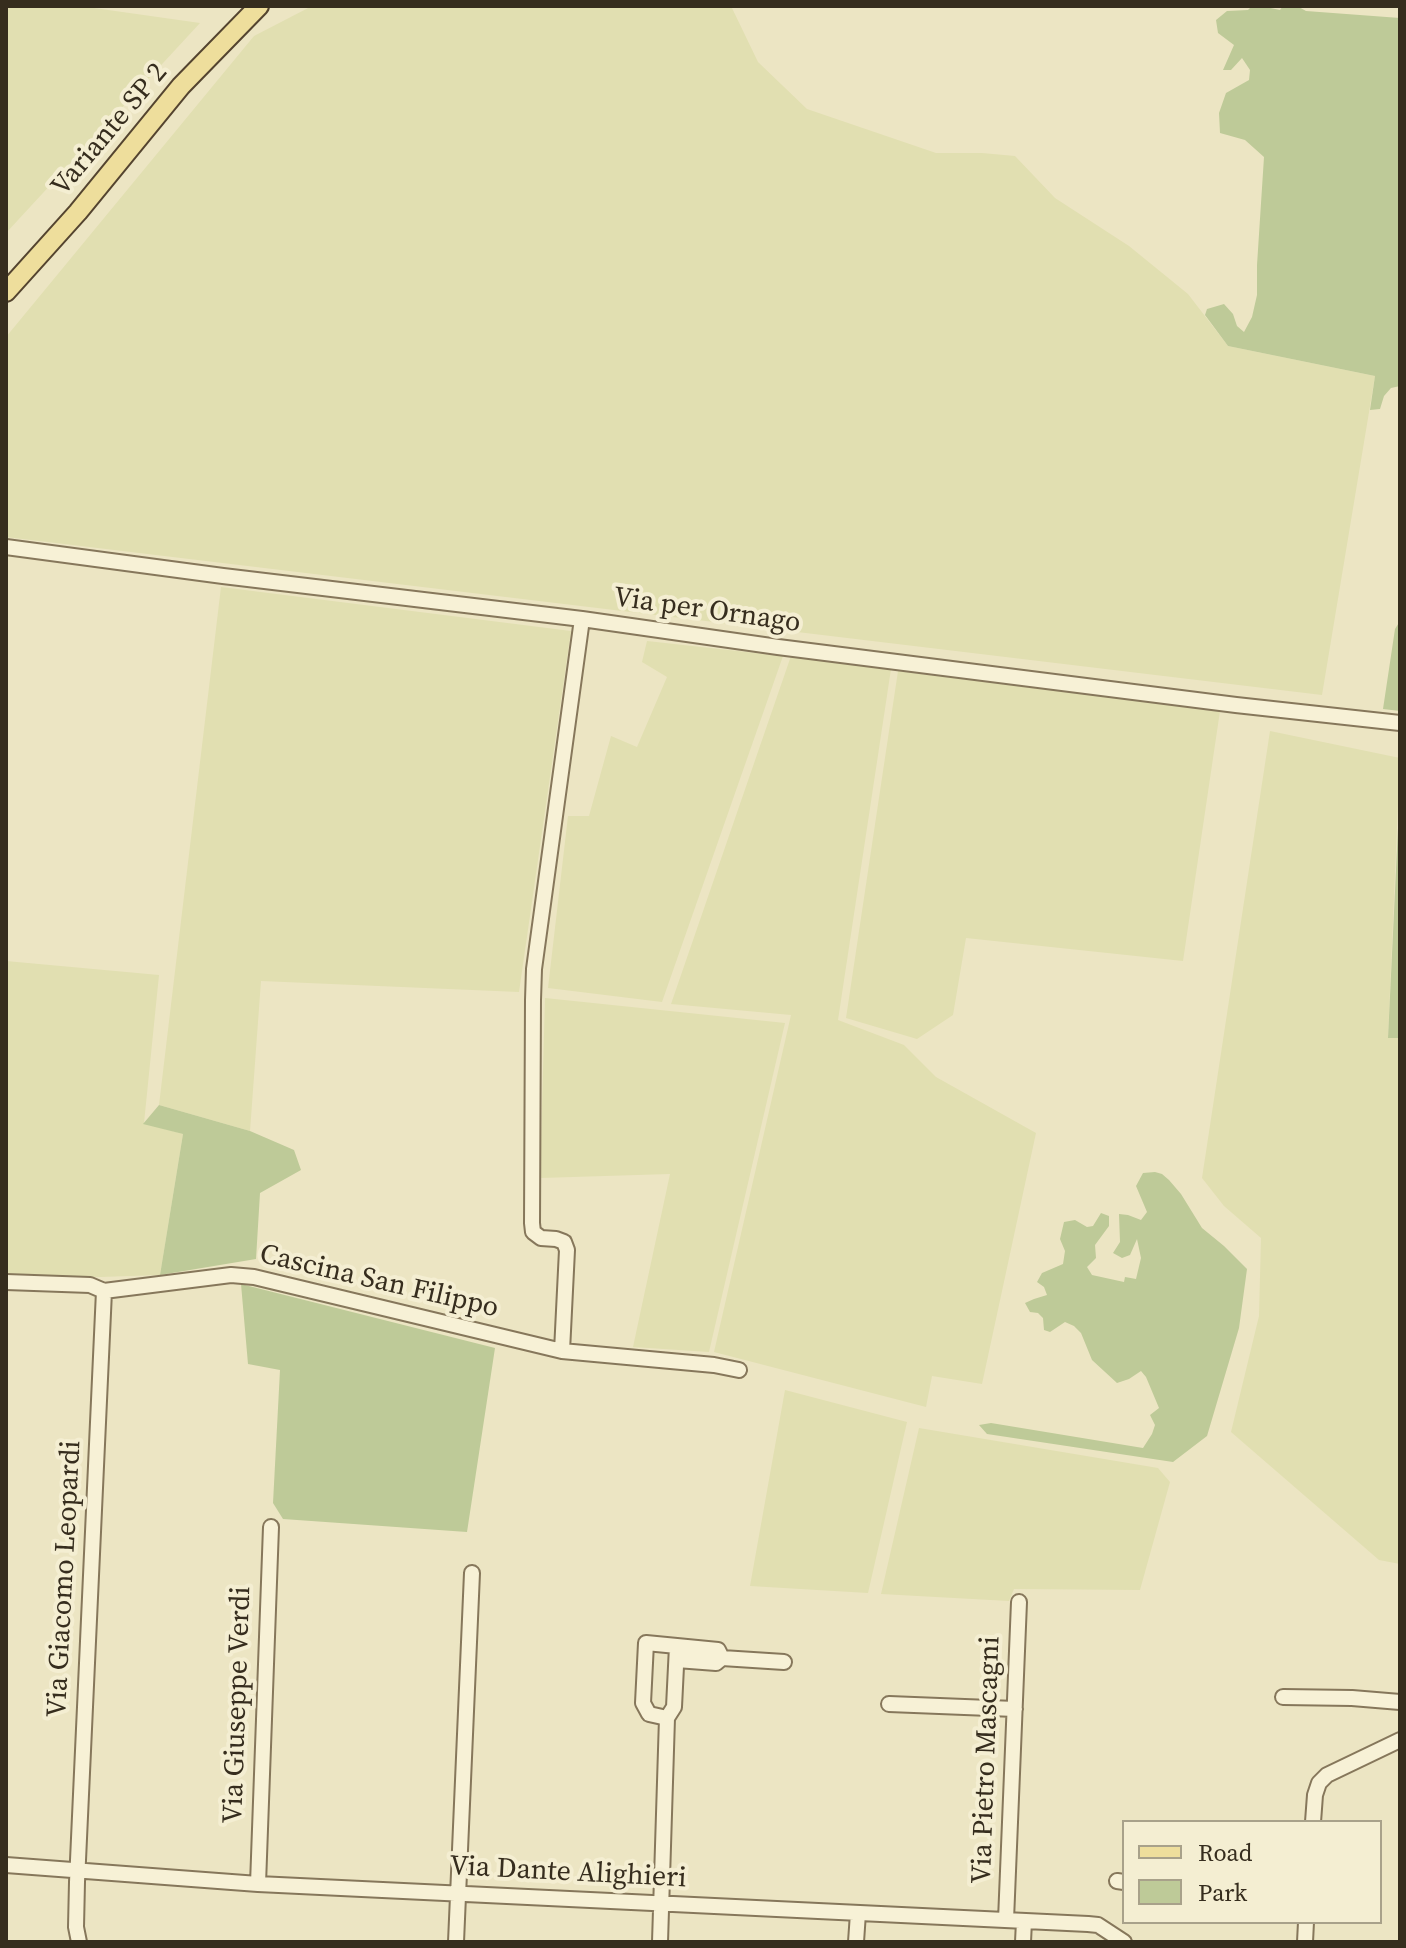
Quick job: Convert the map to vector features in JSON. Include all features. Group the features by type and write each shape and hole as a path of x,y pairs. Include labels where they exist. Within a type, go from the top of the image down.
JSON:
{"main road":[{"name":"Variante SP 2","path":"6,292 78,212 181,86 259,6"}],"street":[{"name":"Via per Ornago","path":"6,547 1236,705 1400,723"},
{"path":"562,1351 567,1250 564,1242 541,1238 533,1232 532,1223 533,1000 537,943 582,619"},
{"name":"Cascina San Filippo","path":"6,1282 90,1285 104,1291 231,1275 254,1277 562,1351 739,1370"},
{"name":"Via Giacomo Leopardi","path":"79,1942 76,1927 78,1871 104,1291"},
{"name":"Via Giuseppe Verdi","path":"258,1884 271,1527"},
{"path":"456,1942 472,1573"},
{"name":"Via Pietro Mascagni","path":"1006,1920 1019,1602"},
{"path":"667,1718 649,1714 643,1703 646,1643 716,1663 722,1658 784,1662"},
{"path":"660,1942 667,1718 674,1707 677,1653"},
{"path":"1283,1697 1400,1702"},
{"path":"889,1704 1015,1709"},
{"path":"1313,1820 1315,1795 1319,1783 1327,1775 1400,1740"},
{"name":"Via Dante Alighieri","path":"6,1865 258,1884 1098,1925 1124,1942"},
{"path":"856,1942 858,1913"},
{"path":"1023,1942 1024,1921"}],"shaded area":[{"path":"6,6 80,6 200,23 6,233"},
{"path":"312,6 731,6 758,62 807,109 936,153 1015,156 1055,198 1129,246 1188,294 1228,346 1375,376 1322,695 6,537 6,337 254,36"},
{"path":"221,587 571,631 519,992 261,981 250,1131 159,1105"},
{"path":"647,641 783,656 662,1002 548,988 568,816 589,816 611,736 637,747 667,677 642,662"},
{"path":"791,656 891,669 838,1020 904,1045 936,1077 1036,1133 982,1384 932,1376 926,1407 714,1352 791,1015 671,1004"},
{"path":"898,671 1220,711 1183,961 966,938 953,1015 917,1039 846,1018"},
{"path":"1270,731 1400,758 1388,1037 1400,1038 1400,1564 1379,1560 1231,1432 1259,1316 1261,1238 1224,1206 1202,1178"},
{"path":"6,961 159,975 144,1123 183,1134 160,1275 6,1275"},
{"path":"545,998 785,1023 709,1352 633,1347 670,1174 540,1178"},
{"path":"785,1390 907,1422 868,1593 750,1586"},
{"path":"919,1428 1158,1468 1170,1482 1140,1590 1014,1589 1009,1601 881,1594"}],"green space":[{"path":"1252,6 1280,10 1283,6 1297,6 1306,11 1400,18 1400,386 1391,388 1384,396 1380,409 1370,410 1375,376 1228,346 1205,315 1207,309 1224,304 1244,332 1252,317 1257,295 1264,157 1245,140 1220,133 1219,113 1226,93 1249,80 1250,70 1242,58 1231,70 1223,70 1234,45 1218,33 1216,20 1227,11 1248,10"},
{"path":"1400,621 1400,711 1383,709 1395,629"},
{"path":"1400,786 1400,1038 1388,1038"},
{"path":"159,1105 250,1131 294,1150 301,1170 260,1193 256,1259 160,1275 183,1134 143,1124"},
{"path":"1155,1172 1169,1180 1202,1228 1247,1269 1239,1328 1207,1436 1173,1462 987,1434 979,1425 991,1423 1143,1448 1152,1434 1155,1425 1150,1415 1159,1408 1141,1371 1117,1383 1092,1360 1081,1333 1074,1326 1065,1322 1050,1332 1044,1330 1043,1318 1038,1313 1030,1312 1025,1303 1047,1295 1044,1287 1037,1282 1042,1273 1063,1264 1065,1251 1060,1239 1064,1222 1075,1220 1087,1227 1093,1226 1101,1213 1109,1216 1109,1226 1095,1245 1096,1258 1087,1267 1092,1275 1124,1282 1125,1277 1136,1279 1141,1258 1137,1239 1130,1255 1122,1258 1113,1253 1120,1242 1119,1214 1141,1220 1147,1212 1136,1186 1143,1173"},
{"path":"241,1284 495,1348 467,1532 283,1519 273,1503 280,1370 248,1364"}]}
